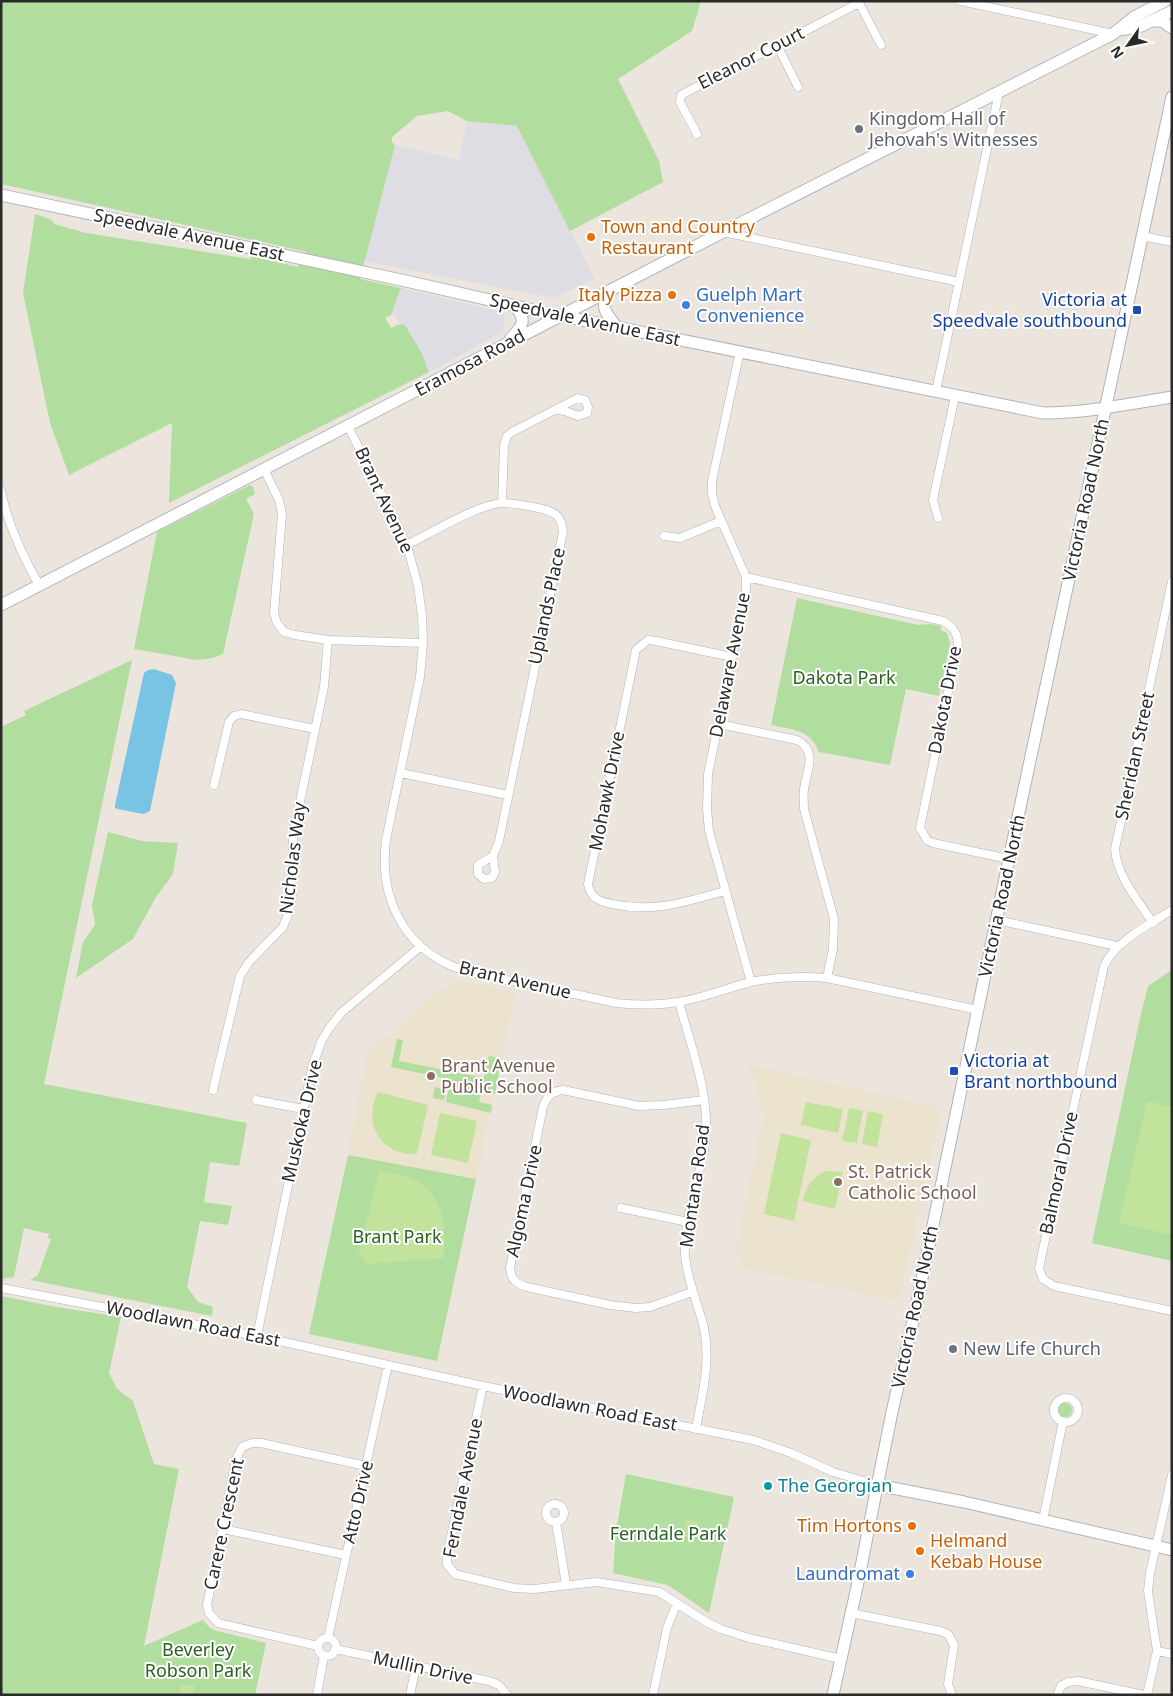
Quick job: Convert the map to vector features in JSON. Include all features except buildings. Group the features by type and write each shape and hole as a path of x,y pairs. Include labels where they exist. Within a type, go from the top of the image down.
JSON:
{"main road":[{"name":"Eramosa Road","path":"1,605 504,344 1116,32 1134,17 1165,1"},
{"name":"Eramosa Road","path":"1116,32 1139,27 1172,11"},
{"path":"1152,21 1162,21 1172,28"},
{"name":"Victoria Road North","path":"833,1695 1172,97"},
{"name":"Speedvale Avenue East","path":"1,195 515,306 1043,413 1057,413 1172,397"},
{"path":"606,292 603,305 616,326"},
{"path":"504,344 521,326 523,320 521,312 515,306"},
{"name":"Woodlawn Road East","path":"877,1486 964,1502 1172,1550"}],"street":[{"path":"961,1 980,3 1116,32"},
{"path":"859,2 881,45"},
{"name":"Eleanor Court","path":"696,134 680,102 681,94 859,2"},
{"path":"777,45 798,87"},
{"path":"936,391 999,92"},
{"path":"723,232 959,282"},
{"path":"1142,236 1172,242"},
{"name":"Delaware Avenue","path":"740,352 712,481 712,493 721,521 746,577 744,600 708,774 707,809 710,831 725,891 751,982"},
{"path":"938,518 934,500 956,396"},
{"path":"502,503 505,440 512,432 556,410"},
{"name":"Brant Avenue","path":"348,426 407,545 418,586 423,643 420,677 383,860 387,891 397,916 420,947 445,962 470,972 616,1003 651,1005 679,1002 751,982 807,976 827,978 978,1010"},
{"path":"264,469 279,500 282,514 274,613 277,624 284,632 328,640 423,643"},
{"path":"1,491 8,522 14,537 39,585"},
{"name":"Uplands Place","path":"407,545 481,509 502,503 550,510 561,519 563,532 494,856"},
{"path":"664,536 680,538 721,521"},
{"name":"Dakota Drive","path":"746,577 943,621 956,631 958,643 920,828 927,840 933,843 1009,859"},
{"name":"Sheridan Street","path":"1153,923 1121,874 1116,861 1115,849 1172,581"},
{"name":"Nicholas Way","path":"214,1090 240,976 249,962 283,927 290,912 292,894 292,835 324,687 328,640"},
{"name":"Mohawk Drive","path":"725,891 674,905 640,909 598,901 589,892 588,884 636,650 648,640 732,657"},
{"path":"214,785 229,722 234,716 241,714 315,729"},
{"path":"718,724 797,740 806,745 810,752 803,792 804,807 834,919 833,949 827,978"},
{"path":"401,773 508,795"},
{"name":"Balmoral Drive","path":"1172,910 1117,946 1106,960 1099,985 1039,1268 1043,1279 1054,1286 1172,1311"},
{"path":"997,920 1117,946"},
{"name":"Muskoka Drive","path":"257,1336 303,1109 313,1064 322,1040 330,1026 342,1012 420,947"},
{"name":"Montana Road","path":"679,1002 704,1100 706,1124 705,1143 688,1222 685,1253 692,1292 704,1328 707,1350 707,1372 696,1429"},
{"name":"Algoma Drive","path":"692,1292 650,1307 623,1307 527,1288 513,1279 510,1268 547,1096 563,1090 639,1106 704,1100"},
{"path":"256,1100 303,1109"},
{"path":"621,1208 688,1222"},
{"name":"Woodlawn Road East","path":"1,1288 257,1336 483,1386 753,1440 780,1449 833,1472 877,1486"},
{"name":"Atto Drive","path":"328,1638 388,1365"},
{"name":"Ferndale Avenue","path":"483,1386 446,1554 447,1564 455,1574 514,1588 534,1588 589,1582 617,1584 659,1592 708,1623 721,1629 749,1638 841,1659"},
{"path":"1042,1520 1063,1421"},
{"name":"Carere Crescent","path":"318,1646 225,1625 213,1619 207,1605 236,1459 242,1447 246,1444 260,1443 366,1466"},
{"path":"1057,1695 1060,1686 1072,1681 1146,1695 1157,1651 1148,1591 1150,1572 1172,1476"},
{"path":"556,1522 566,1584"},
{"path":"223,1529 346,1555"},
{"path":"653,1695 667,1628 677,1603"},
{"path":"851,1613 948,1634 954,1645 948,1684 952,1695"},
{"path":"328,1638 334,1642 335,1650 329,1655 324,1655 320,1652 318,1646 322,1639 328,1638"},
{"name":"Mullin Drive","path":"335,1650 496,1684 502,1687 506,1695"},
{"path":"1157,1651 1172,1654"},
{"path":"317,1695 324,1655"},
{"path":"410,1695 416,1666"}],"shaded area":[{"path":"467,121 517,126 595,279 554,298 364,261 395,145 459,160"},
{"path":"401,288 504,313 504,331 429,372 422,354 405,326 400,324 395,314 391,315"},
{"name":"Brant Avenue Public School","path":"455,979 515,992 476,1179 348,1155 368,1053"},
{"name":"St. Patrick Catholic School","path":"750,1065 941,1108 899,1301 743,1268 737,1249 764,1115"}],"green space":[{"path":"1,1 701,1 692,31 618,79 659,161 663,182 570,231 517,126 467,121 448,111 417,116 392,137 392,142 395,145 360,279 401,288 391,315 385,318 391,328 400,324 405,325 422,354 429,372 169,503 172,423 69,475 50,423 23,293 35,214 52,220 54,224 86,233 250,259 252,256 298,267 307,252 1,184"},
{"path":"250,485 253,487 255,494 246,499 254,514 223,654 196,660 134,649 157,532"},
{"name":"Dakota Park","path":"797,598 918,625 931,624 941,626 941,630 947,633 950,643 939,696 906,689 890,765 819,752 815,744 806,735 771,725"},
{"path":"132,660 44,1084 247,1123 239,1166 210,1162 204,1202 232,1206 228,1225 200,1221 187,1287 198,1302 213,1307 212,1316 30,1280 38,1275 51,1239 48,1238 49,1234 24,1228 14,1277 1,1279 1,727 26,715 24,711"},
{"path":"108,832 142,841 178,843 173,874 156,897 133,939 76,978 83,942 95,925 92,905"},
{"path":"1172,970 1172,1261 1092,1243 1148,986"},
{"path":"397,1039 403,1040 399,1061 484,1078 489,1056 502,1058 495,1094 481,1092 479,1102 492,1105 491,1113 446,1102 449,1079 391,1067"},
{"path":"435,1087 447,1090 444,1100 433,1098"},
{"path":"378,1092 428,1105 417,1154 393,1150 378,1135 372,1115"},
{"path":"1147,1101 1172,1107 1172,1235 1119,1223"},
{"path":"806,1102 843,1109 838,1133 801,1125"},
{"path":"849,1108 863,1111 857,1143 842,1141"},
{"path":"868,1111 883,1114 877,1147 862,1144"},
{"path":"440,1113 477,1121 468,1163 431,1155"},
{"path":"781,1133 811,1140 794,1221 764,1214"},
{"name":"Brant Park","path":"348,1155 476,1179 437,1361 309,1334"},
{"path":"379,1171 399,1174 415,1180 434,1197 443,1219 443,1258 369,1264 359,1254"},
{"path":"826,1171 843,1172 835,1209 803,1201 810,1183"},
{"name":"Beverley Robson Park","path":"1,1296 121,1317 109,1373 117,1389 133,1401 154,1464 179,1469 144,1646 203,1620 210,1628 217,1631 266,1643 255,1695 1,1695"},
{"path":"1065,1403 1070,1405 1072,1410 1070,1415 1065,1417 1060,1415 1058,1410 1060,1405"},
{"name":"Ferndale Park","path":"626,1474 734,1497 709,1613 668,1585 613,1573 616,1531"},
{"path":"686,1519 699,1522 695,1539 682,1536"},
{"path":"194,1685 195,1694 180,1695 180,1686"}],"water":[{"path":"154,669 172,675 176,683 150,811 143,814 118,809 115,808 115,805 144,673"}],"place":[{"name":"Kingdom Hall of Jehovah's Witnesses","path":"859,129"},
{"name":"Town and Country Restaurant","path":"591,237"},
{"name":"Italy Pizza","path":"672,295"},
{"name":"Guelph Mart Convenience","path":"686,305"},
{"name":"Victoria at Speedvale southbound","path":"1137,310"},
{"name":"Victoria at Brant northbound","path":"954,1071"},
{"name":"Brant Avenue Public School","path":"431,1076"},
{"name":"St. Patrick Catholic School","path":"838,1182"},
{"name":"New Life Church","path":"953,1349"},
{"name":"The Georgian","path":"768,1486"},
{"name":"Tim Hortons","path":"912,1526"},
{"name":"Helmand Kebab House","path":"920,1551"},
{"name":"Laundromat","path":"910,1574"}]}
